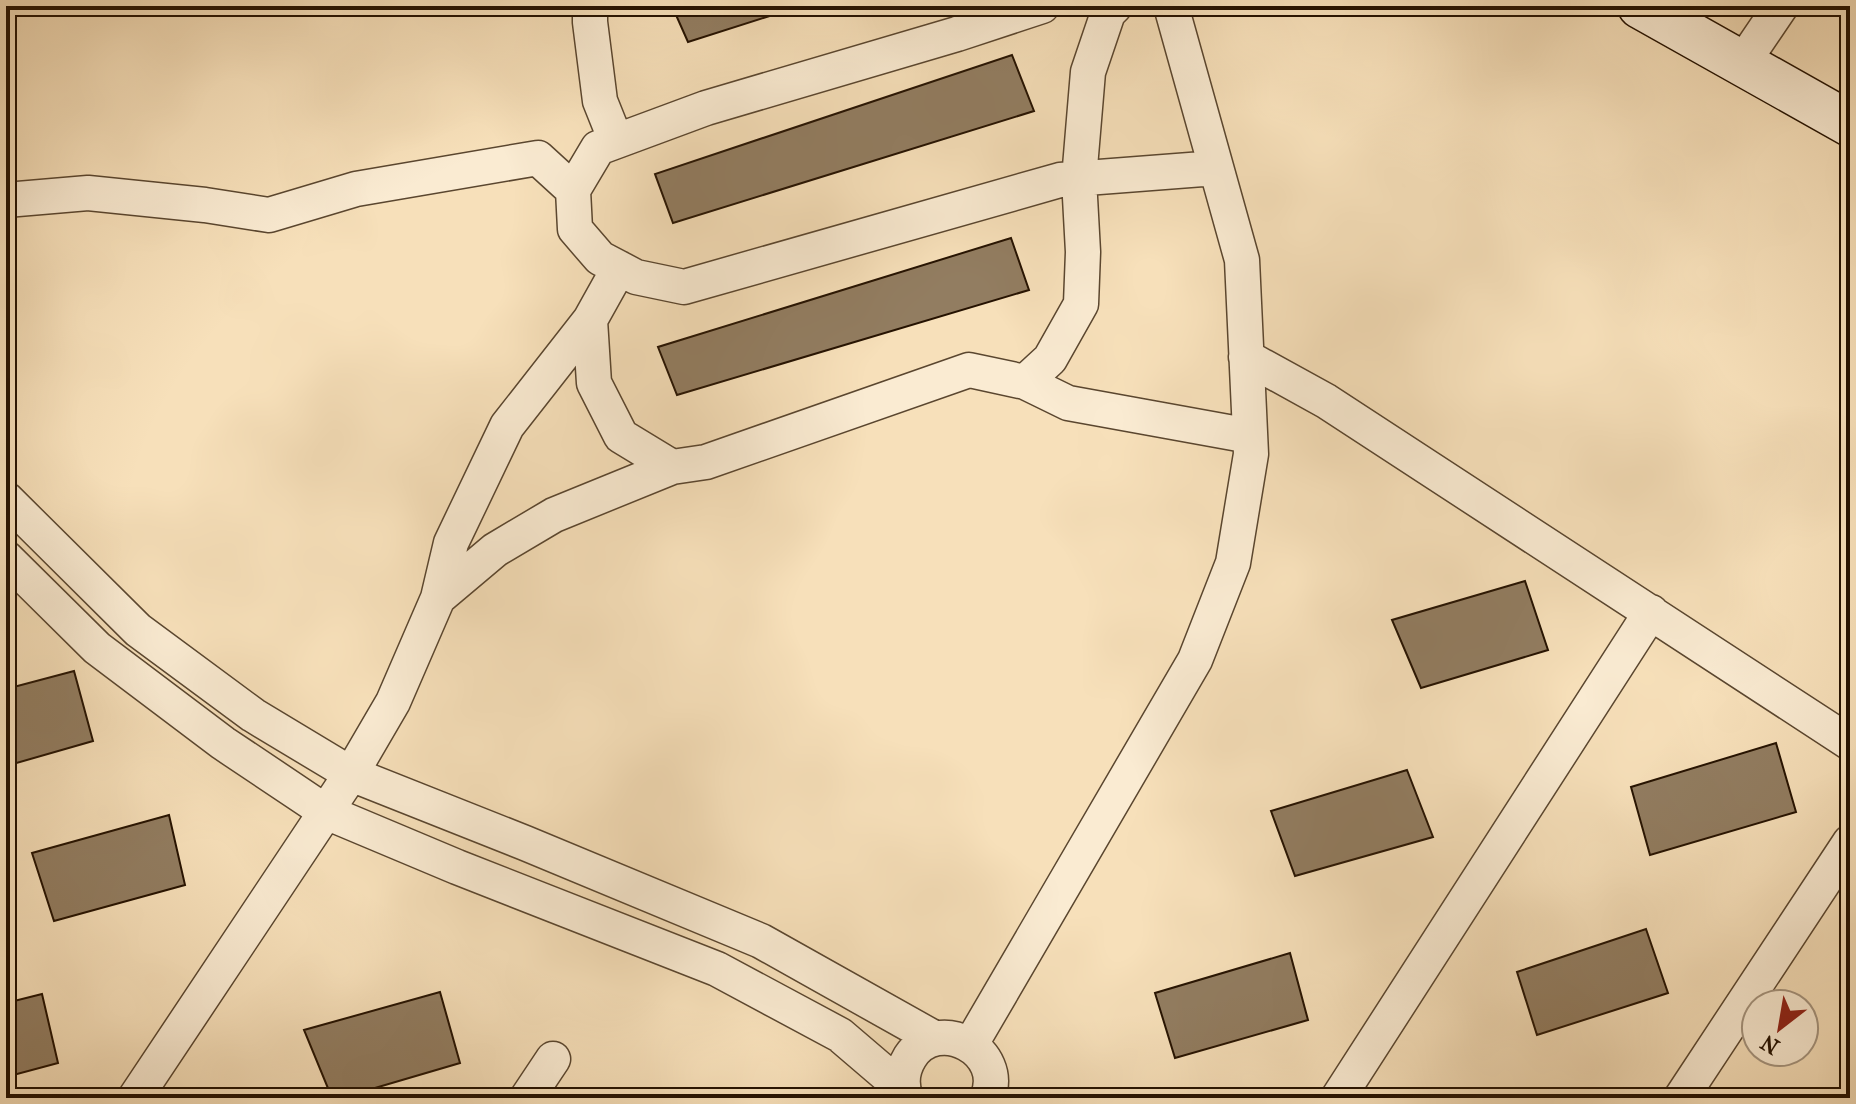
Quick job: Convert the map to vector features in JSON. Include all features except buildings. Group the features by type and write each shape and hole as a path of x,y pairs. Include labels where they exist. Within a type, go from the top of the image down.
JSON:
{"street":[{"path":"590,6 600,101 616,141"},
{"path":"1042,6 706,108 598,148 573,190 575,229 600,258 636,277 684,287 1060,180 1216,168"},
{"path":"1025,382 1050,359 1081,304 1083,252 1079,179 1088,72 1108,13 1115,6"},
{"path":"971,1044 1195,660 1233,563 1251,454 1242,260 1171,6"},
{"path":"1640,6 1850,124"},
{"path":"1741,65 1781,6"},
{"path":"6,200 88,193 269,215 356,189 538,158 573,190"},
{"path":"135,1098 351,774 393,702 438,598 451,543 507,426 590,320 619,268"},
{"path":"590,320 594,383 621,436 672,467"},
{"path":"1246,357 1326,401 1850,743"},
{"path":"438,598 495,550 554,515 672,467 706,462 969,370 1025,382 1068,403 1250,436"},
{"path":"6,499 138,630 253,715 351,774 761,941 934,1038"},
{"path":"6,558 97,648 223,743 326,812 717,969 840,1035 904,1093"},
{"path":"1338,1098 1651,612"},
{"path":"1681,1098 1850,842"},
{"path":"904,1093 904,1067 915,1049 934,1038 953,1037 971,1044 988,1063 993,1095"},
{"path":"527,1098 553,1059"}]}
